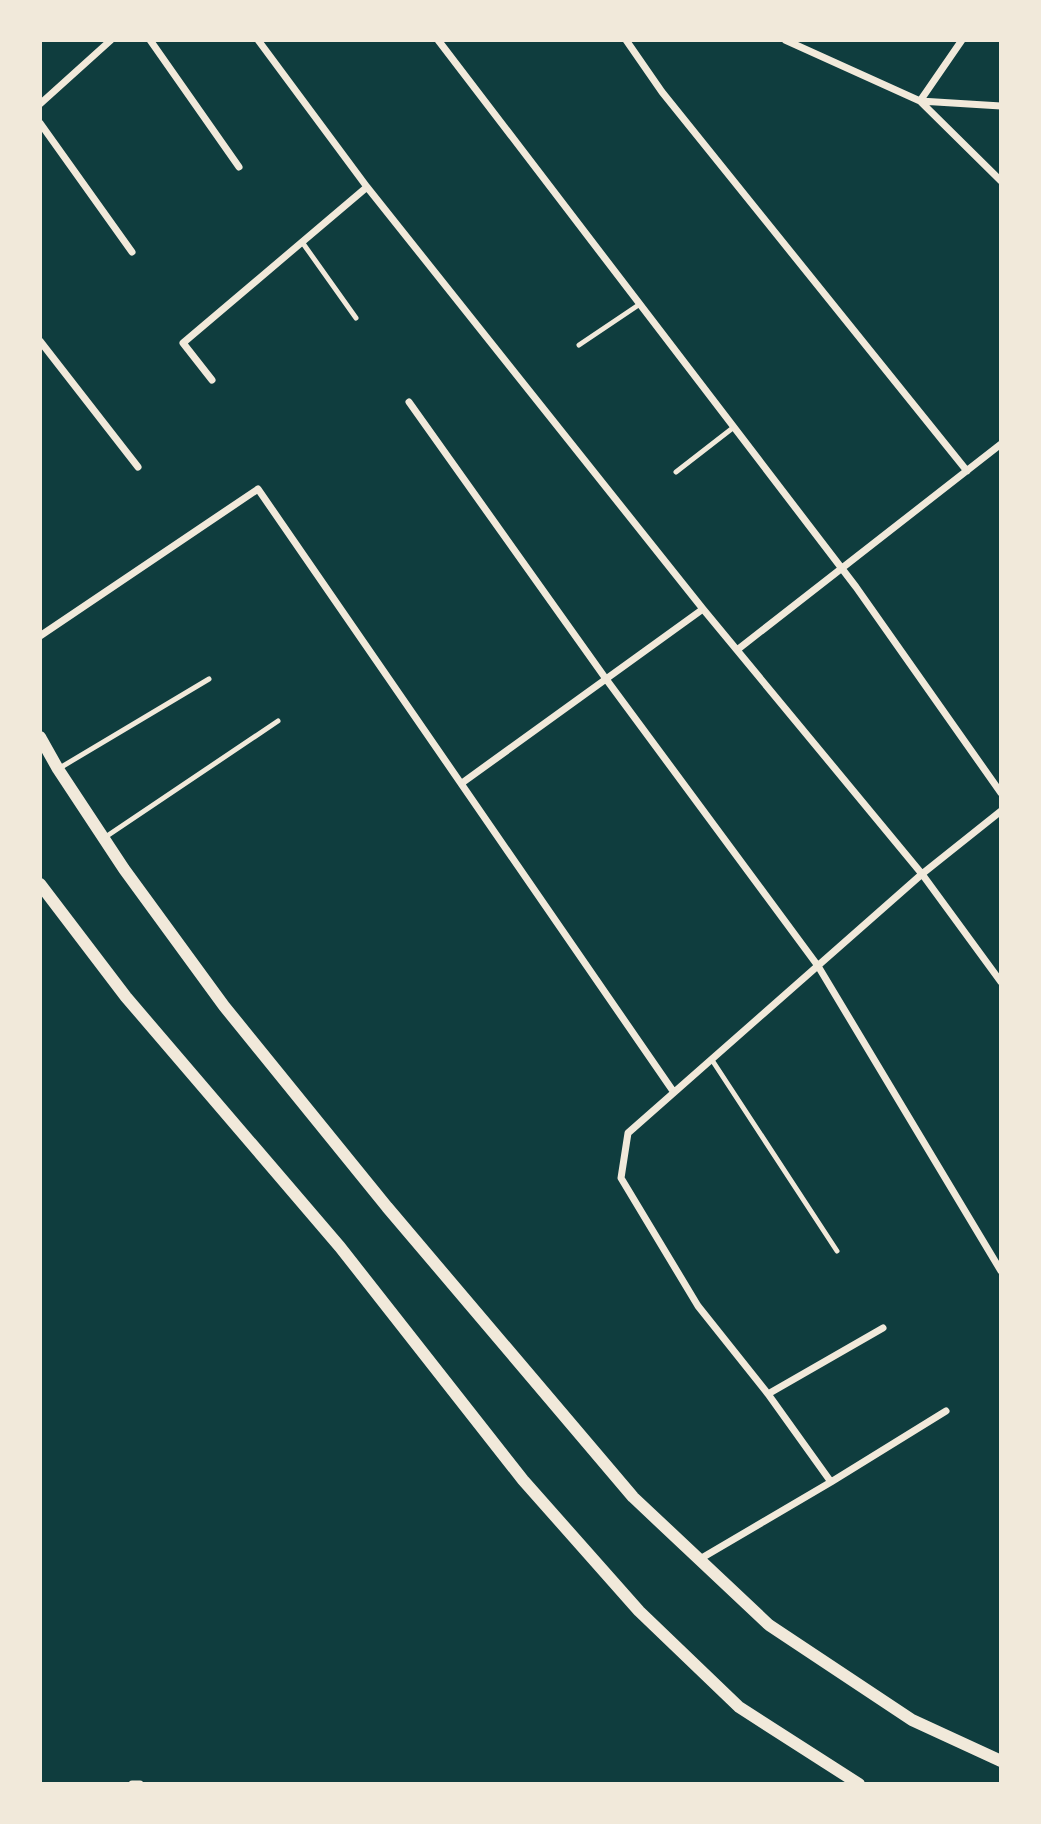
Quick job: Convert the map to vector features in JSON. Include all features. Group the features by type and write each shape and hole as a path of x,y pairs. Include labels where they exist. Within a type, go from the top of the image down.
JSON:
{"street":[{"path":"40,104 111,40"},
{"path":"150,40 239,167"},
{"path":"258,40 367,187 703,609 922,874 1001,982"},
{"path":"438,40 842,569 1001,793"},
{"path":"626,40 662,92 967,471"},
{"path":"785,40 920,101 1001,181"},
{"path":"803,48 808,40"},
{"path":"920,101 962,40"},
{"path":"920,101 1001,106"},
{"path":"40,123 132,252"},
{"path":"212,380 183,343 367,187"},
{"path":"40,341 138,467"},
{"path":"409,402 606,679 818,966 1001,1271"},
{"path":"737,650 1001,444"},
{"path":"40,636 258,489 673,1091"},
{"path":"462,783 703,609"},
{"path":"40,737 104,838 224,1006 387,1207 633,1497 769,1625 912,1720 1001,1760"},
{"path":"831,1482 768,1394 698,1306 621,1178 628,1133 922,874 1001,811"},
{"path":"40,884 127,997 340,1247 523,1479 639,1611 739,1707 859,1784"},
{"path":"768,1394 883,1328"},
{"path":"700,1559 946,1410"},
{"path":"132,1784 140,1784"}],"lane":[{"path":"302,242 356,318"},
{"path":"579,345 640,304"},
{"path":"676,472 734,427"},
{"path":"58,769 209,679"},
{"path":"104,838 278,721"},
{"path":"712,1060 837,1251"}]}
